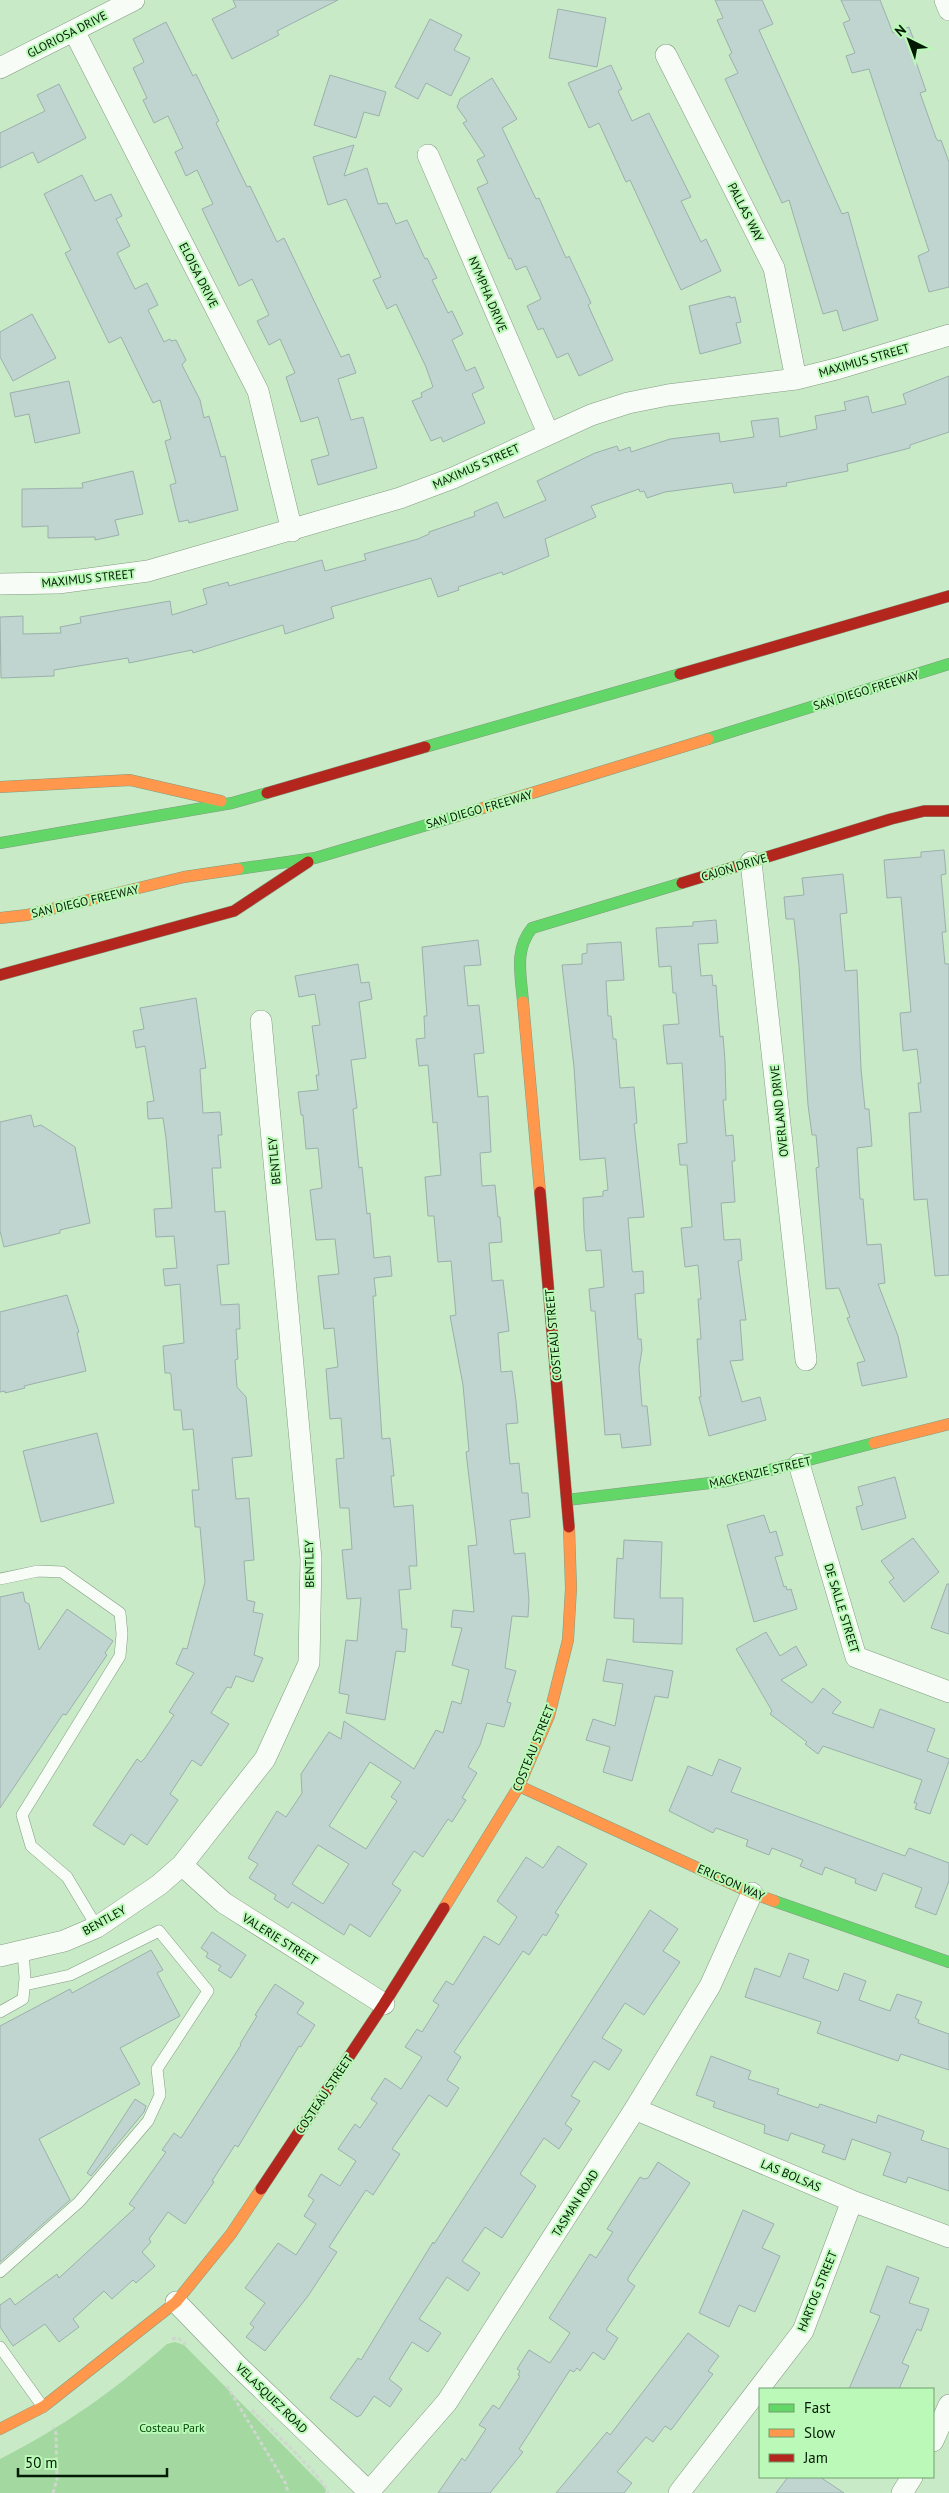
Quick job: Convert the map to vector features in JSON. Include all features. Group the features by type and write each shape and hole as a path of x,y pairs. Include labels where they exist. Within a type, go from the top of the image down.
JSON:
{"main road":[{"path":"0,843 232,803 949,596"},
{"name":"SAN DIEGO FREEWAY","path":"0,918 28,915 184,878 315,858 564,784 949,664"},
{"path":"0,787 130,780 232,803"},
{"name":"CAJON DRIVE","path":"524,938 532,928 751,862 901,817 931,810 949,810"},
{"path":"0,975 234,911 315,858"},
{"name":"COSTEAU STREET","path":"0,2429 25,2418 43,2407 176,2302 232,2234 384,2004 519,1786 549,1716 568,1640 572,1588 567,1500 519,955 524,938"},
{"name":"MACKENZIE STREET","path":"567,1500 700,1485 798,1464 949,1424"},
{"name":"ERICSON WAY","path":"519,1786 752,1893 949,1962"}],"street":[{"name":"GLORIOSA DRIVE","path":"0,68 134,0"},
{"path":"945,0 949,10"},
{"name":"ELOISA DRIVE","path":"74,31 258,391 292,531"},
{"name":"PALLAS WAY","path":"666,55 774,268 796,379"},
{"name":"NYMPHA DRIVE","path":"428,155 548,433"},
{"name":"MAXIMUS STREET","path":"0,584 58,583 148,571 292,531 400,498 436,485 591,415 628,403 668,395 796,379 840,368 949,335"},
{"name":"OVERLAND DRIVE","path":"751,862 806,1360"},
{"name":"BENTLEY","path":"0,1956 64,1941 97,1927 159,1885 182,1865 265,1759 309,1663 311,1559 262,1021"},
{"name":"DE SALLE STREET","path":"798,1464 856,1657 949,1692"},
{"name":"VALERIE STREET","path":"182,1865 224,1903 384,2004"},
{"name":"TASMAN ROAD","path":"369,2493 447,2402 710,1986 752,1893"},
{"name":"LAS BOLSAS","path":"634,2109 852,2201 949,2237"},
{"name":"HARTOG STREET","path":"759,2388 803,2331 852,2201"},
{"name":"VELASQUEZ ROAD","path":"176,2302 236,2364 369,2493"},
{"name":"HARTOG STREET","path":"679,2493 759,2388"},
{"path":"934,2439 949,2404"},
{"path":"902,2493 911,2478"}],"lane":[{"path":"0,1579 38,1571 62,1572 120,1613 122,1634 120,1656 22,1815 31,1846 68,1877 97,1927"},
{"path":"0,2272 79,2202 148,2121 160,2095 158,2069 208,1991 159,1931 70,1975 25,1985"},
{"path":"0,2012 24,1999 23,1952"},
{"path":"0,2347 43,2407"}],"path":[{"path":"172,2339 178,2338 191,2349"},
{"path":"222,2380 240,2399"},
{"path":"228,2387 286,2484 288,2493"},
{"path":"246,2405 312,2470 326,2486 328,2493"},
{"path":"53,2493 56,2479 56,2433"}],"green space":[{"name":"Costeau Park","path":"175,2342 184,2345 326,2489 325,2493 0,2493 0,2459 67,2421 107,2393 167,2344"}],"building":[{"path":"233,0 338,0 277,31 279,35 232,59 212,19 236,7"},
{"path":"715,0 762,0 773,24 759,30 842,214 848,212 878,320 843,331 837,310 823,314 789,200 782,203 725,79 738,73 729,55 732,53 717,20 723,18"},
{"path":"841,0 880,0 893,33 909,27 918,51 913,53 926,91 920,93 936,138 938,141 941,140 949,162 949,287 929,292 918,256 929,251 869,69 852,73 846,56 855,53 843,23 850,20"},
{"path":"558,9 606,18 597,67 549,58"},
{"path":"430,19 462,35 454,50 470,58 451,96 426,83 418,99 395,87"},
{"path":"166,22 193,76 196,74 219,121 216,123 247,187 250,186 277,242 284,238 341,357 349,354 356,373 338,379 351,420 363,417 377,468 318,485 311,460 329,455 318,417 301,422 286,377 295,373 280,339 269,345 257,321 269,315 252,279 239,286 202,209 213,204 197,170 186,176 175,152 183,148 168,116 154,123 143,100 147,98 133,68 144,62 133,39"},
{"path":"611,65 622,89 618,91 632,121 649,113 691,197 681,201 701,242 706,239 721,271 681,290 630,180 626,182 599,123 589,128 568,83"},
{"path":"330,75 386,92 379,116 364,112 356,138 314,125"},
{"path":"492,78 517,119 502,128 536,199 539,198 566,258 569,256 591,303 588,305 613,360 579,376 568,353 557,358 543,328 538,330 527,306 541,299 526,266 516,270 511,258 509,259 477,188 488,183 477,160 485,156 463,123 467,121 457,107 460,99"},
{"path":"59,84 86,138 38,163 33,152 0,168 0,133 45,111 37,95"},
{"path":"354,145 344,176 367,168 378,204 387,203 396,224 407,220 425,259 427,258 437,278 432,280 448,313 452,311 463,334 452,340 466,371 475,367 484,388 472,394 485,423 443,442 441,437 431,441 412,401 422,397 421,393 433,387 426,367 396,304 387,309 373,280 381,277 346,199 328,205 313,157"},
{"path":"82,175 95,201 111,194 122,216 116,219 130,246 117,253 135,289 147,283 158,305 148,310 164,342 170,339 171,341 176,340 186,360 182,365 200,400 204,418 209,416 221,457 225,456 238,510 189,523 188,520 179,522 170,485 176,483 165,441 171,439 160,400 153,403 121,337 109,343 65,253 71,250 44,194"},
{"path":"730,296 730,298 735,297 741,322 736,323 741,343 700,354 689,306"},
{"path":"32,314 56,358 13,381 0,357 0,332"},
{"path":"949,376 949,432 910,445 910,448 847,464 848,471 786,483 787,486 734,493 732,483 665,492 647,498 644,491 640,492 639,489 591,506 596,517 545,539 549,556 503,575 502,572 458,587 459,590 438,597 431,578 331,607 334,618 285,634 283,625 193,653 192,650 129,663 128,658 54,670 54,676 1,678 0,617 23,616 23,634 61,633 60,627 81,623 80,617 170,601 172,615 207,604 203,589 228,582 229,586 322,560 325,571 366,560 364,554 418,539 429,534 429,532 475,516 474,512 497,502 504,518 546,500 537,481 595,453 617,446 619,451 630,447 631,452 670,439 719,433 720,442 754,437 751,421 778,418 780,437 817,429 815,416 846,410 844,402 868,396 872,413 906,404 903,394"},
{"path":"69,381 80,433 35,443 29,414 15,417 10,393"},
{"path":"133,471 143,514 115,520 119,535 95,540 95,537 48,538 48,526 22,527 22,489 83,488 82,483"},
{"path":"944,850 946,874 941,875 946,932 942,932 945,964 949,964 949,1275 935,1276 927,1199 914,1200 909,1113 921,1112 918,1083 921,1083 917,1049 903,1051 900,1013 911,1012 901,897 887,898 884,860 921,857 921,852"},
{"path":"843,874 847,913 840,914 845,971 857,970 861,1069 865,1109 869,1109 872,1146 857,1148 860,1199 863,1199 867,1245 881,1244 885,1283 878,1284 898,1336 907,1377 862,1386 857,1363 865,1361 847,1318 850,1317 839,1288 826,1289 816,1168 819,1167 816,1135 812,1135 808,1105 794,919 786,919 784,897 804,895 802,878"},
{"path":"716,920 718,943 698,944 701,976 712,975 713,986 716,985 720,1037 723,1036 725,1061 726,1100 723,1100 726,1136 733,1135 735,1161 732,1161 735,1202 721,1203 724,1240 740,1239 742,1260 738,1261 746,1320 740,1320 743,1360 730,1361 742,1402 760,1397 766,1420 709,1436 699,1397 701,1397 697,1339 701,1339 698,1299 701,1299 698,1265 685,1267 681,1228 692,1227 687,1165 680,1165 678,1144 687,1143 682,1063 667,1064 663,1025 679,1024 676,993 673,993 671,966 659,967 656,928 693,926 693,922"},
{"path":"478,940 481,965 464,966 468,1006 479,1005 482,1033 484,1053 474,1054 478,1097 488,1096 491,1152 480,1153 482,1186 495,1185 498,1217 500,1217 502,1242 489,1243 492,1281 503,1280 509,1331 498,1333 501,1372 512,1371 516,1401 518,1423 506,1424 510,1464 519,1463 522,1493 528,1493 530,1517 510,1520 514,1554 525,1553 529,1600 528,1617 512,1616 505,1668 516,1671 507,1702 511,1703 504,1727 487,1723 480,1745 468,1767 477,1773 462,1798 466,1800 452,1822 448,1819 423,1857 414,1851 392,1884 401,1890 370,1937 350,1924 344,1935 292,1902 288,1908 274,1899 276,1895 249,1878 258,1864 248,1858 277,1811 286,1817 302,1793 301,1774 329,1732 341,1739 344,1721 414,1769 436,1730 443,1733 452,1701 461,1704 469,1670 452,1665 462,1628 451,1627 453,1610 474,1612 468,1546 477,1545 466,1452 469,1451 463,1385 450,1316 456,1315 451,1261 438,1262 434,1216 428,1216 425,1177 441,1175 437,1122 433,1123 428,1065 419,1066 416,1039 425,1038 424,1016 427,1016 422,947","holes":["370,1762 401,1782 391,1797 397,1801 366,1849 329,1826","318,1845 349,1864 323,1904 292,1884"]},
{"path":"621,942 624,980 606,981 608,1016 611,1016 613,1039 616,1039 620,1088 634,1087 637,1123 634,1124 644,1217 628,1218 632,1270 633,1272 643,1271 644,1293 635,1294 638,1339 641,1339 642,1350 639,1368 642,1406 647,1406 651,1445 622,1448 620,1434 605,1435 595,1311 591,1311 589,1289 604,1287 601,1250 586,1251 584,1230 583,1198 603,1196 603,1191 608,1190 605,1158 580,1160 574,1067 562,965 582,964 582,954 587,953 587,944"},
{"path":"358,964 361,983 369,982 372,999 359,1002 366,1058 351,1060 357,1108 353,1109 359,1168 362,1167 367,1214 370,1213 374,1258 390,1256 392,1276 374,1278 376,1296 373,1296 382,1439 390,1438 394,1476 391,1476 394,1507 413,1505 417,1566 409,1566 411,1589 399,1590 402,1629 407,1629 405,1652 396,1651 385,1720 346,1713 349,1695 339,1693 346,1640 357,1641 361,1598 347,1599 342,1550 352,1549 349,1508 340,1508 336,1459 344,1458 341,1418 330,1419 326,1369 338,1367 334,1328 324,1329 318,1276 339,1274 335,1239 316,1240 310,1190 322,1188 318,1148 306,1149 303,1115 301,1115 298,1092 318,1090 316,1075 319,1075 312,1026 320,1025 315,994 299,997 295,976"},
{"path":"196,998 206,1068 200,1069 203,1113 220,1112 222,1135 218,1135 221,1168 212,1168 215,1212 225,1211 229,1264 217,1265 221,1305 239,1304 240,1329 236,1329 238,1359 235,1360 237,1387 246,1397 252,1456 232,1458 236,1499 249,1498 254,1560 244,1561 247,1600 255,1602 253,1612 263,1614 254,1655 263,1658 253,1682 236,1676 231,1688 227,1687 211,1713 229,1724 201,1766 192,1760 170,1794 178,1800 147,1845 131,1834 124,1845 93,1825 137,1759 141,1762 145,1758 174,1715 169,1712 194,1673 176,1664 183,1648 187,1649 205,1582 200,1527 195,1527 192,1490 199,1490 193,1429 183,1430 181,1410 174,1410 171,1375 170,1373 165,1373 163,1346 184,1343 180,1284 165,1286 163,1269 177,1268 174,1236 156,1237 154,1209 172,1208 166,1138 163,1118 148,1119 147,1102 154,1101 145,1046 136,1048 133,1031 144,1029 140,1008"},
{"path":"31,1115 34,1127 41,1125 75,1147 90,1223 60,1230 60,1233 4,1247 0,1231 0,1122"},
{"path":"67,1295 79,1332 77,1333 86,1371 24,1386 25,1388 5,1393 5,1391 0,1392 0,1312"},
{"path":"97,1433 114,1503 41,1522 23,1451"},
{"path":"895,1477 906,1518 862,1530 856,1507 863,1505 858,1487"},
{"path":"764,1515 770,1533 776,1531 783,1555 775,1557 784,1587 786,1586 787,1590 791,1589 797,1609 754,1622 727,1525"},
{"path":"913,1538 939,1572 904,1602 889,1582 894,1578 881,1561"},
{"path":"624,1540 662,1542 660,1598 683,1598 682,1644 633,1642 634,1619 614,1618 617,1558 623,1559"},
{"path":"947,1584 949,1584 949,1634 931,1628"},
{"path":"23,1592 25,1602 29,1604 39,1650 67,1609 113,1641 105,1653 107,1655 66,1715 63,1714 0,1808 0,1597"},
{"path":"766,1632 780,1656 796,1646 807,1665 781,1680 812,1703 823,1688 841,1702 832,1713 873,1728 880,1709 935,1729 927,1751 949,1759 949,1761 930,1814 915,1809 917,1803 914,1803 922,1780 823,1746 818,1754 805,1744 807,1742 770,1714 772,1711 736,1649"},
{"path":"607,1659 673,1671 668,1698 655,1696 632,1781 603,1772 610,1747 586,1740 593,1719 615,1726 623,1684 603,1681"},
{"path":"719,1759 741,1768 731,1792 905,1856 909,1848 949,1863 949,1881 936,1915 915,1907 922,1888 883,1873 876,1891 855,1883 856,1879 825,1867 822,1875 800,1866 803,1860 772,1848 769,1855 746,1846 748,1840 716,1828 713,1833 669,1811 688,1766 712,1776"},
{"path":"558,1846 587,1864 555,1913 559,1915 546,1936 543,1934 529,1955 523,1951 454,2052 461,2057 447,2080 459,2088 447,2107 429,2095 392,2149 400,2154 373,2195 366,2190 329,2247 337,2252 308,2296 265,2351 246,2337 254,2327 250,2324 265,2303 245,2288 278,2243 296,2255 316,2224 304,2216 314,2200 308,2196 321,2174 340,2186 356,2161 338,2149 355,2124 360,2128 377,2103 371,2099 385,2078 401,2089 422,2057 405,2047 417,2029 422,2032 439,2005 433,2001 446,1981 453,1985 484,1936 499,1945 517,1917 497,1901 526,1857 543,1868"},
{"path":"650,1910 678,1929 663,1951 680,1962 644,2015 625,2003 602,2038 622,2050 609,2070 594,2061 571,2096 580,2101 565,2124 572,2129 559,2149 544,2138 520,2174 536,2186 502,2238 485,2227 462,2261 480,2273 468,2291 447,2277 419,2319 441,2333 428,2352 412,2342 389,2379 402,2389 390,2407 374,2396 361,2415 357,2417 330,2398 358,2358 361,2360 433,2242 434,2244"},
{"path":"212,1932 246,1955 231,1978 218,1970 221,1966 206,1957 208,1953 201,1948"},
{"path":"151,1950 163,1970 157,1973 180,2016 120,2048 140,2084 39,2139 70,2200 0,2262 0,2026 70,1989 72,1993"},
{"path":"789,1953 809,1960 803,1978 838,1991 844,1973 866,1981 859,2000 890,2011 897,1994 922,2002 915,2018 919,2020 918,2023 949,2034 949,2070 901,2054 898,2061 817,2033 821,2022 745,1997 755,1968 780,1977"},
{"path":"275,1984 304,2003 297,2013 315,2025 301,2047 299,2046 238,2147 235,2145 212,2181 214,2182 185,2224 168,2212 149,2239 151,2242 142,2252 155,2266 136,2283 133,2280 112,2299 104,2291 73,2319 79,2327 59,2342 45,2324 13,2346 0,2327 0,2305 10,2298 15,2305 57,2274 59,2278 135,2208 129,2204 166,2152 162,2150 174,2133 181,2138 241,2045 257,2016 255,2015"},
{"path":"711,2056 751,2071 748,2079 779,2089 777,2094 818,2108 820,2104 876,2123 878,2115 924,2131 921,2140 949,2149 949,2191 908,2177 906,2183 883,2175 891,2153 852,2139 845,2160 822,2152 825,2145 791,2133 788,2141 764,2133 765,2125 713,2107 715,2102 696,2095"},
{"path":"135,2099 146,2106 144,2112 91,2176 87,2173"},
{"path":"658,2162 690,2183 628,2278 628,2281 635,2286 606,2330 618,2338 604,2360 593,2352 580,2371 577,2368 574,2372 570,2370 519,2449 523,2452 490,2493 438,2493 462,2458 465,2461 486,2429 479,2425 493,2405 499,2409 520,2376 518,2375 520,2371 517,2369 529,2350 550,2363 570,2333 549,2318 590,2254 596,2258 613,2232 607,2229 640,2177 648,2178"},
{"path":"743,2210 774,2224 762,2248 780,2256 755,2312 739,2305 729,2327 699,2313"},
{"path":"887,2266 919,2278 909,2303 929,2309 921,2331 917,2329 902,2363 909,2366 899,2388 849,2388 880,2316 870,2312"},
{"path":"688,2333 719,2356 708,2371 713,2374 671,2430 665,2426 653,2442 646,2437 617,2472 632,2483 624,2493 556,2493 607,2432 610,2435"},
{"path":"787,2478 822,2478 844,2493 776,2493"}],"traffic: fast":[{"path":"708,739 949,664"},
{"path":"425,747 680,674"},
{"path":"0,843 232,803 267,793"},
{"path":"238,869 315,858 457,816"},
{"path":"523,1002 520,973 521,954 526,936 532,928 682,883"},
{"path":"567,1500 727,1481 874,1443"},
{"path":"774,1901 949,1962"}],"traffic: slow":[{"path":"457,816 708,739"},
{"path":"0,787 130,780 221,801"},
{"path":"0,918 27,915 184,877 238,869"},
{"path":"523,1002 540,1192"},
{"path":"874,1443 949,1424"},
{"path":"444,1908 519,1786 549,1716 568,1640 571,1588 569,1527"},
{"path":"519,1786 752,1893 774,1901"},
{"path":"0,2429 43,2407 176,2302 231,2234 261,2189"}],"traffic: jam":[{"path":"680,674 949,596"},
{"path":"267,793 425,747"},
{"path":"682,883 891,819 924,811 949,811"},
{"path":"0,975 234,911 308,862"},
{"path":"540,1192 569,1527"},
{"path":"261,2189 384,2004 444,1908"}]}
